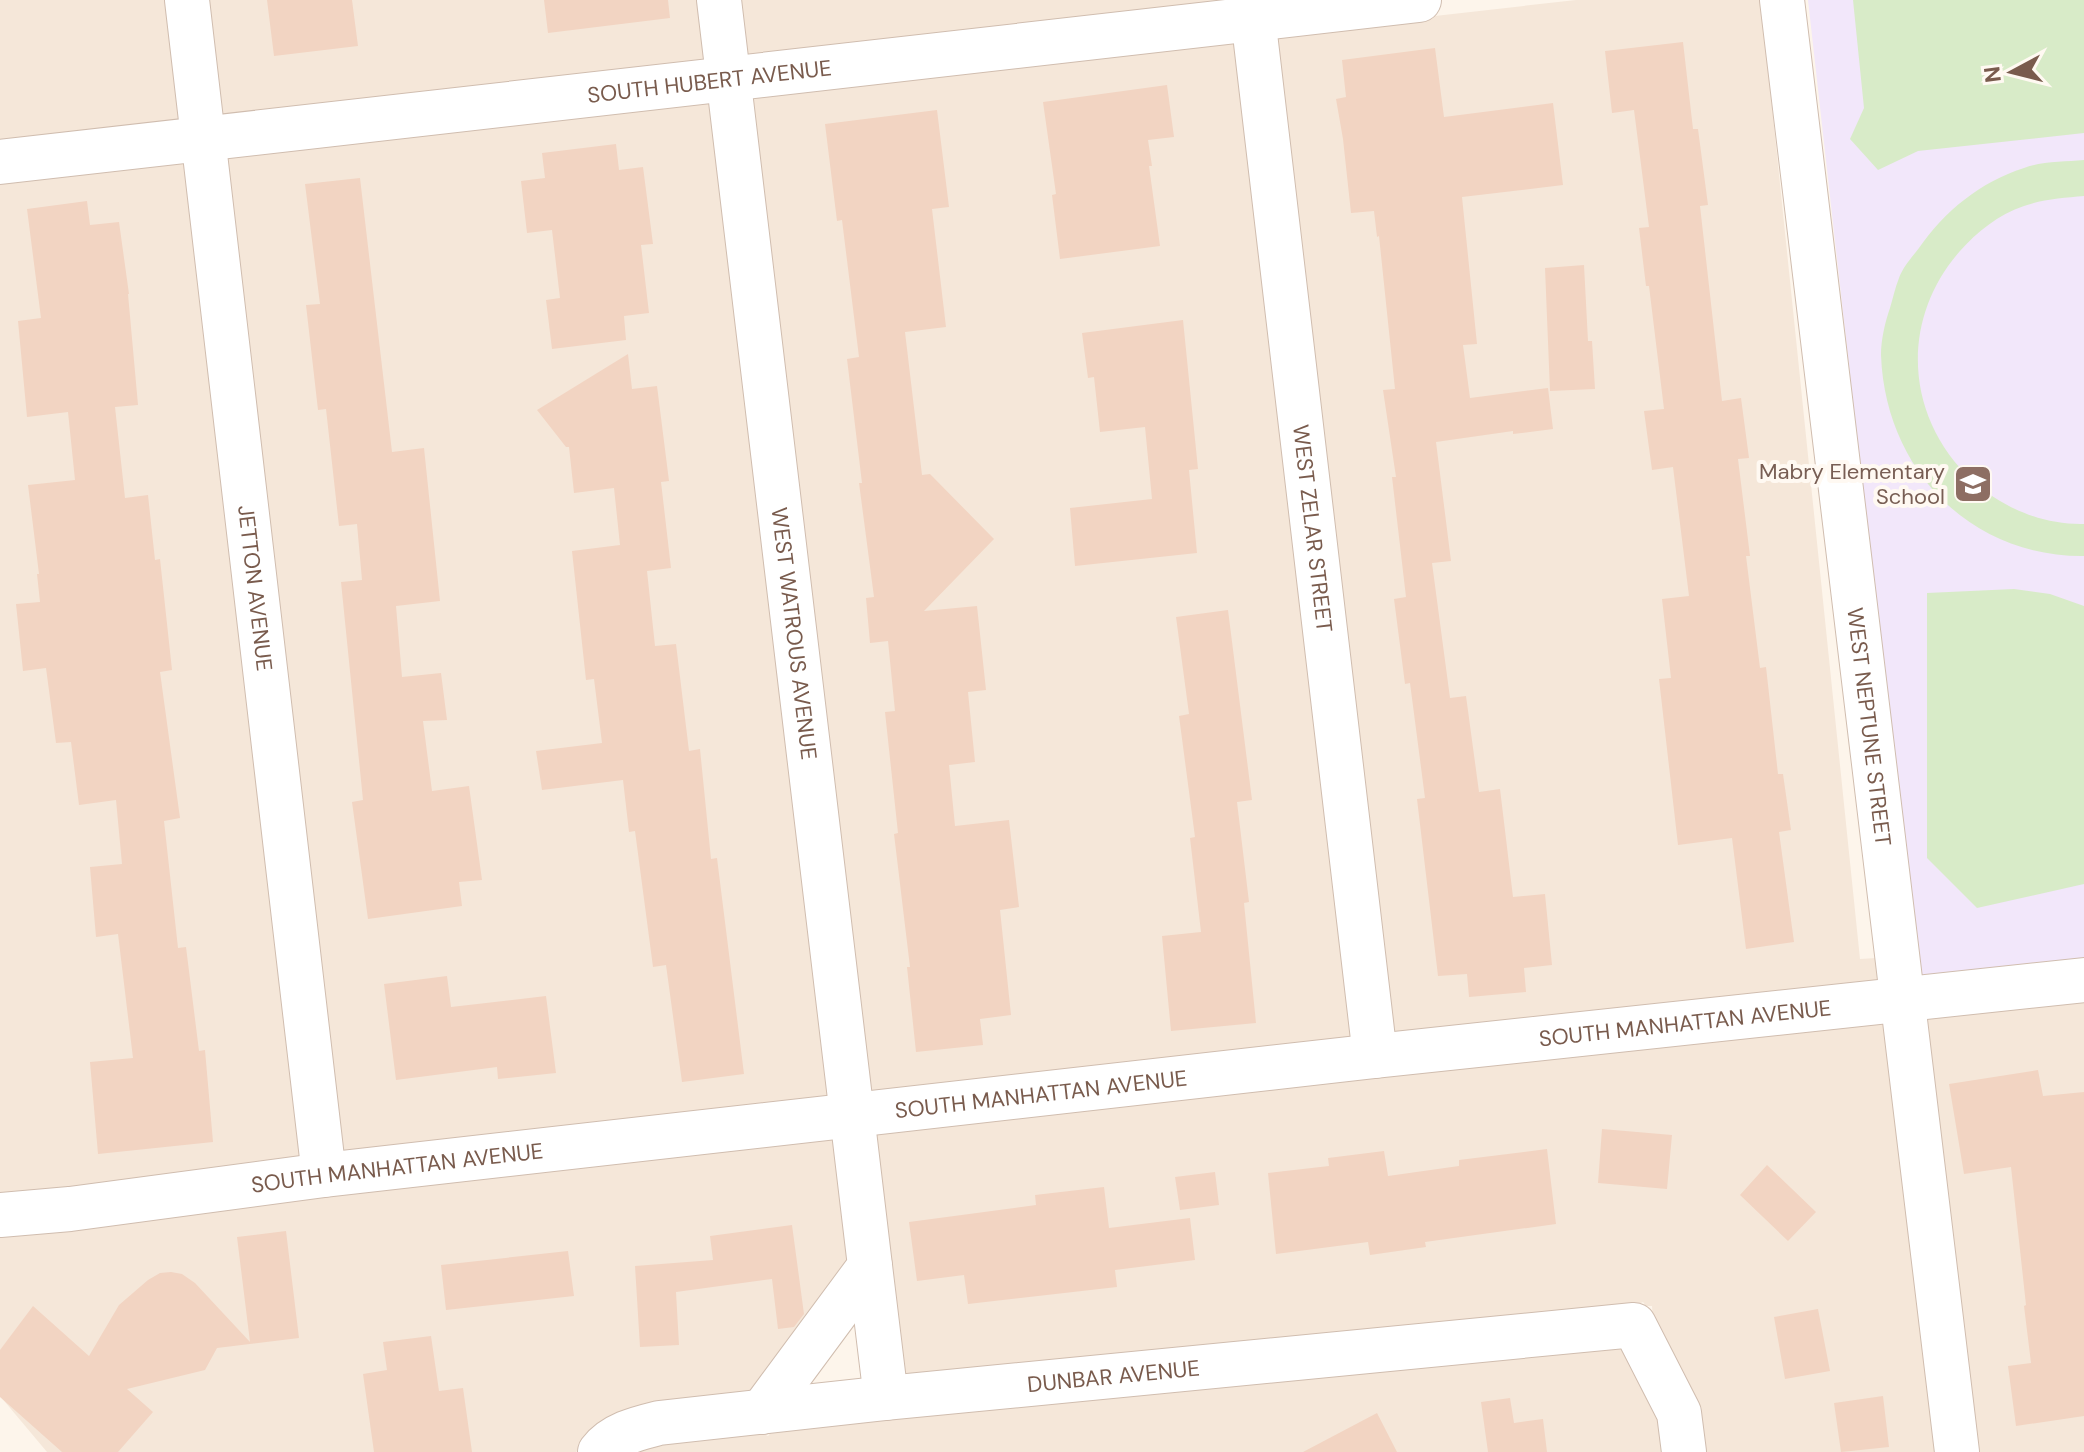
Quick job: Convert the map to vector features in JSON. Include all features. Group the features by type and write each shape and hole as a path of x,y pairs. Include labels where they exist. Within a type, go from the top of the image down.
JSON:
{"street":[{"name":"JETTON AVENUE","path":"187,0 324,1175"},
{"name":"WEST WATROUS AVENUE","path":"719,0 886,1398"},
{"name":"SOUTH HUBERT AVENUE","path":"0,162 728,79 1252,10 1419,0"},
{"name":"WEST NEPTUNE STREET","path":"1782,0 1957,1452"},
{"name":"WEST ZELAR STREET","path":"1252,10 1375,1056"},
{"name":"SOUTH MANHATTAN AVENUE","path":"0,1215 70,1209 324,1175 1375,1056 2084,980"},
{"path":"762,1412 870,1266"},
{"name":"DUNBAR AVENUE","path":"600,1452 605,1445 635,1429 659,1423 1634,1325 1679,1413 1684,1452"}],"shaded area":[{"path":"0,0 167,0 181,124 0,145"},
{"path":"207,0 698,0 706,64 221,119"},
{"path":"739,0 1230,0 746,59"},
{"path":"1576,0 1761,0 1860,959 1876,958 1879,984 1393,1036 1275,34"},
{"name":"Mabry Elementary School","path":"1808,0 2084,0 2084,968 1919,990"},
{"path":"1235,39 1353,1040 870,1095 750,94"},
{"path":"710,99 830,1100 342,1155 225,155"},
{"path":"185,159 302,1160 69,1191 0,1194 0,181"},
{"path":"2084,998 2084,1452 1977,1452 1923,1015"},
{"path":"1883,1019 1936,1452 1704,1452 1653,1320 1652,1306 1646,1306 1643,1302 1629,1308 904,1379 874,1131"},
{"path":"834,1136 849,1261 751,1395 595,1430 576,1452 47,1452 0,1396 0,1230"},
{"path":"1621,1344 1660,1418 1663,1452 630,1452 642,1445 757,1431 768,1436 774,1429"}],"green space":[{"path":"1853,0 2084,0 2084,133 1918,151 1878,170 1850,139 1864,108"},
{"path":"2084,160 2084,196 2046,200 2015,209 1989,224 1960,251 1940,278 1927,307 1919,338 1918,369 1923,399 1934,429 1950,456 1973,481 2010,507 2054,522 2084,524 2084,556 2042,552 2004,541 1970,523 1941,498 1917,469 1898,434 1886,396 1881,355 1885,325 1901,274 1929,235 1952,210 1978,190 2008,174 2038,164"},
{"path":"2014,589 2050,594 2084,606 2084,884 1977,908 1927,858 1927,593"}],"building":[{"path":"267,0 352,0 358,46 274,56"},
{"path":"544,0 668,0 670,18 548,33"},
{"path":"1683,42 1693,129 1698,129 1708,205 1700,206 1722,401 1741,398 1749,458 1738,459 1750,556 1746,556 1760,668 1766,667 1778,774 1783,774 1791,830 1779,832 1794,942 1746,949 1732,838 1678,845 1659,679 1671,678 1662,599 1689,596 1673,467 1652,470 1644,411 1664,409 1639,228 1649,227 1634,110 1612,113 1605,51"},
{"path":"1435,48 1444,117 1553,103 1563,185 1462,197 1477,344 1463,345 1470,398 1548,388 1553,429 1513,434 1513,431 1436,442 1451,561 1432,563 1450,698 1466,696 1479,792 1500,789 1513,897 1545,894 1552,965 1524,968 1526,992 1469,997 1467,974 1438,976 1417,799 1425,798 1410,683 1405,684 1394,599 1406,597 1392,477 1396,477 1383,390 1395,389 1379,236 1374,211 1351,213 1336,99 1346,97 1342,60"},
{"path":"1167,85 1174,137 1148,140 1160,246 1060,259 1052,195 1056,194 1043,102"},
{"path":"937,110 949,207 932,209 946,327 905,332 922,475 930,474 994,539 924,611 977,606 986,690 968,692 975,762 949,765 955,826 1009,820 1019,907 1000,910 1011,1015 980,1019 983,1045 916,1052 885,712 895,711 888,641 870,643 866,598 874,597 847,359 859,357 842,220 837,221 825,124"},
{"path":"616,144 619,170 643,167 653,244 641,245 649,313 624,316 626,340 552,349 546,300 560,298 552,230 527,233 521,181 545,178 542,153"},
{"path":"360,178 392,452 424,448 440,601 396,606 402,677 441,673 447,720 423,721 432,791 469,786 482,880 459,882 462,906 368,919 352,802 363,800 341,582 362,580 357,524 339,526 326,409 318,410 306,305 320,304 305,184"},
{"path":"87,201 90,225 119,222 129,294 138,405 115,407 125,498 148,495 155,560 160,559 172,670 160,672 180,818 164,821 178,948 186,947 199,1051 205,1050 213,1142 98,1154 90,1062 133,1058 118,934 96,937 90,867 122,864 116,800 79,805 71,742 56,743 46,668 23,671 16,604 40,602 28,485 75,480 68,412 27,417 18,321 41,318 27,209"},
{"path":"1584,265 1588,341 1592,341 1595,389 1550,391 1545,268"},
{"path":"1183,320 1198,469 1189,470 1197,553 1075,566 1070,508 1152,499 1145,427 1100,432 1094,377 1088,378 1082,333"},
{"path":"628,354 632,389 657,386 669,481 661,482 671,568 647,571 655,646 676,644 689,751 700,749 711,859 717,858 744,1074 682,1082 666,965 653,967 635,831 629,832 623,780 542,790 536,751 602,743 594,679 586,680 572,551 620,545 614,488 574,493 569,447 537,410"},
{"path":"1228,610 1252,800 1237,802 1249,902 1244,903 1256,1023 1171,1031 1162,936 1201,932 1190,838 1195,837 1179,716 1189,714 1176,617"},
{"path":"447,976 451,1007 546,996 556,1073 498,1079 497,1067 396,1080 384,984"},
{"path":"2038,1070 2043,1096 2084,1092 2084,1416 2016,1426 2008,1366 2031,1363 2011,1167 1964,1174 1949,1084"},
{"path":"1602,1129 1672,1135 1667,1189 1598,1183"},
{"path":"1547,1149 1556,1224 1425,1242 1426,1247 1370,1255 1368,1242 1276,1254 1268,1173 1329,1166 1328,1158 1384,1151 1388,1176 1459,1166 1459,1160"},
{"path":"1767,1165 1816,1212 1788,1241 1740,1195"},
{"path":"1215,1172 1219,1205 1180,1210 1175,1177"},
{"path":"1104,1187 1109,1228 1190,1218 1195,1260 1115,1270 1117,1287 968,1304 964,1275 917,1281 909,1222 1036,1205 1035,1195"},
{"path":"792,1225 804,1314 794,1327 778,1329 772,1279 676,1292 679,1345 640,1347 635,1266 713,1260 710,1236"},
{"path":"286,1231 299,1338 217,1348 205,1370 127,1389 153,1412 118,1452 62,1452 0,1397 0,1350 33,1306 89,1356 119,1305 160,1273 182,1274 195,1283 250,1342 237,1237"},
{"path":"568,1251 574,1296 446,1310 441,1265"},
{"path":"1818,1309 1830,1371 1785,1379 1774,1317"},
{"path":"431,1336 439,1391 463,1388 472,1452 374,1452 363,1374 387,1370 383,1342"},
{"path":"1883,1396 1889,1447 1841,1452 1834,1403"},
{"path":"1510,1398 1514,1423 1543,1419 1547,1452 1488,1452 1481,1402"},
{"path":"1377,1413 1397,1452 1303,1452"}],"place":[{"name":"Mabry Elementary School","path":"1973,484"}]}
